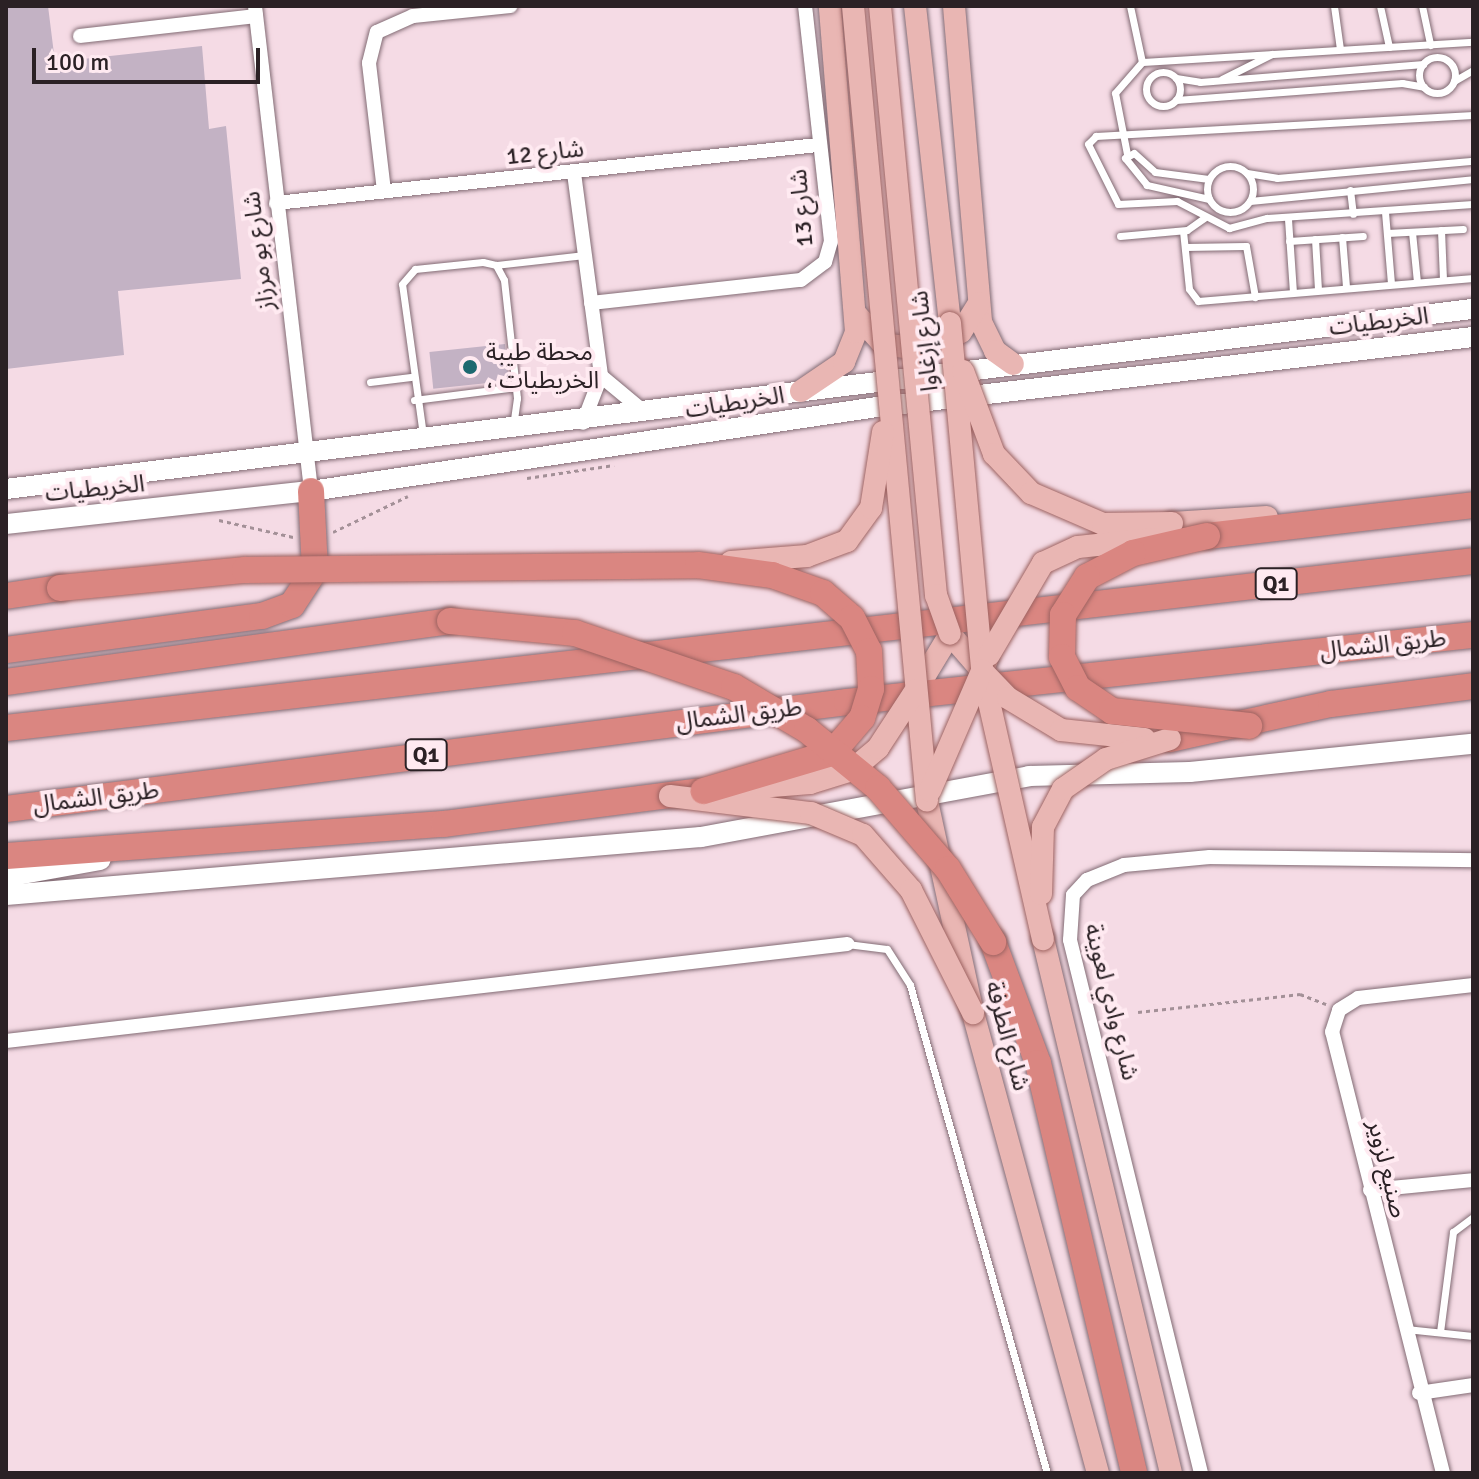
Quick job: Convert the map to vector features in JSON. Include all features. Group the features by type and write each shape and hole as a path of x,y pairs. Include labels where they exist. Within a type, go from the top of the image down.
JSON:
{"highway":[{"path":"6,650 281,611 311,581 314,535 311,491"},
{"path":"1249,726 1105,709 1078,688 1062,657 1063,615 1087,577 1133,553 1207,536 1289,522 1473,505"},
{"name":"Q1","path":"6,728 1473,561"},
{"path":"6,596 245,570 698,565 772,575 823,593 858,626 872,670 867,709 832,753 704,791 444,824 167,849 6,856"},
{"path":"6,682 450,621 575,633 734,687 837,753 920,832 980,917 1029,1030 1134,1471"},
{"name":"طريق الشمال","path":"6,809 847,702 1473,635"},
{"path":"1170,739 1249,726 1331,704 1473,686"}],"main road":[{"path":"801,391 851,354 855,313 830,6"},
{"name":"شارع إزغاوا","path":"853,6 909,604"},
{"path":"880,6 936,595 950,634 1008,698 1061,730 1106,740 1170,739"},
{"name":"شارع إزغاوا","path":"915,6 950,323 982,671"},
{"path":"954,6 979,303 988,342 1013,364"},
{"path":"855,313 883,344 918,349 954,337 979,303"},
{"name":"الخريطيات","path":"6,489 306,452 583,423 801,391 1473,309"},
{"path":"950,323 994,454 1048,504 1122,526 1289,522"},
{"name":"الخريطيات","path":"6,524 311,491 891,405 1473,337"},
{"path":"698,565 818,554 853,535 874,499 888,387"},
{"path":"927,801 982,671 1022,589 1056,555 1207,536"},
{"path":"704,791 842,774 878,748 950,634 968,592 970,541"},
{"name":"شارع الطرفة","path":"909,604 927,801 973,1013 1098,1473"},
{"path":"982,671 1171,1473"},
{"path":"6,895 701,837 1029,776 1228,769 1430,743 1473,734"},
{"path":"1043,939 1041,840 1053,802 1096,764 1170,739"},
{"path":"1430,743 1473,744"},
{"path":"670,796 811,813 863,835 911,890 973,1013"},
{"path":"6,877 167,849"}],"street":[{"path":"384,191 369,63 377,32 413,16 510,6"},
{"name":"شارع 13","path":"591,303 815,273 831,241 805,6"},
{"path":"80,36 255,11"},
{"name":"شارع بو مرزاز","path":"255,11 311,491"},
{"name":"شارع 12","path":"276,203 818,145"},
{"path":"574,173 601,376 583,423"},
{"name":"الخريطيات","path":"601,376 622,400 650,413"},
{"name":"شارع وادي لعوينة","path":"1201,1473 1070,940 1073,895 1087,880 1124,865 1210,857 1473,860"},
{"path":"6,1041 847,944"},
{"path":"1335,1017 1358,998 1473,985"},
{"name":"صنيع لزوير","path":"1335,1017 1333,1040 1419,1393 1443,1473"},
{"path":"1370,1190 1473,1180"},
{"path":"1419,1393 1473,1385"}],"lane":[{"path":"1130,6 1142,62"},
{"path":"1334,6 1340,49"},
{"path":"1380,6 1389,47"},
{"path":"1422,6 1430,45"},
{"path":"1473,42 1142,62 1115,93 1121,136 1141,182 1209,199 1225,212 1250,201 1473,179"},
{"path":"1218,81 1274,53"},
{"path":"1454,81 1445,59 1423,64 1218,81 1155,74 1146,89 1160,106 1176,100 1402,83 1441,93 1473,70"},
{"path":"1423,64 1424,87"},
{"path":"1176,78 1176,100"},
{"path":"1473,115 1096,136 1088,144 1113,201 1177,201 1204,218 1229,228 1288,219 1473,204"},
{"path":"1127,154 1155,172 1209,179 1227,166 1277,178 1473,161"},
{"path":"1247,173 1250,201"},
{"path":"1209,179 1209,199"},
{"path":"1350,190 1353,214"},
{"path":"1385,212 1391,284"},
{"path":"1120,236 1183,231 1204,218"},
{"path":"1288,219 1293,292"},
{"path":"1387,233 1463,229"},
{"path":"1441,230 1443,280"},
{"path":"1183,231 1194,299 1255,297 1318,289 1473,278"},
{"path":"1412,232 1417,282"},
{"path":"1289,241 1363,236"},
{"path":"1342,237 1346,287"},
{"path":"1315,239 1318,289"},
{"path":"1185,247 1246,246 1255,297"},
{"path":"425,440 411,377 405,278 415,269 496,265 585,255"},
{"path":"496,265 516,387 513,429"},
{"path":"370,382 411,377"},
{"path":"414,400 516,387"},
{"path":"847,944 887,949 910,985 1047,1473"},
{"path":"1440,1332 1453,1232 1473,1217"},
{"path":"1404,1329 1473,1336"}],"path":[{"path":"524,479 629,463"},
{"path":"211,520 283,536 314,535 418,493"},
{"path":"1138,1012 1300,994 1325,1003 1335,1017"}],"building":[{"path":"6,6 48,6 55,62 202,46 209,129 226,126 241,279 118,291 124,355 6,369"},
{"name":"محطة طيبة ، الخريطيات","path":"505,344 509,381 433,389 429,352"}],"place":[{"name":"محطة طيبة ، الخريطيات","path":"470,367"}]}
